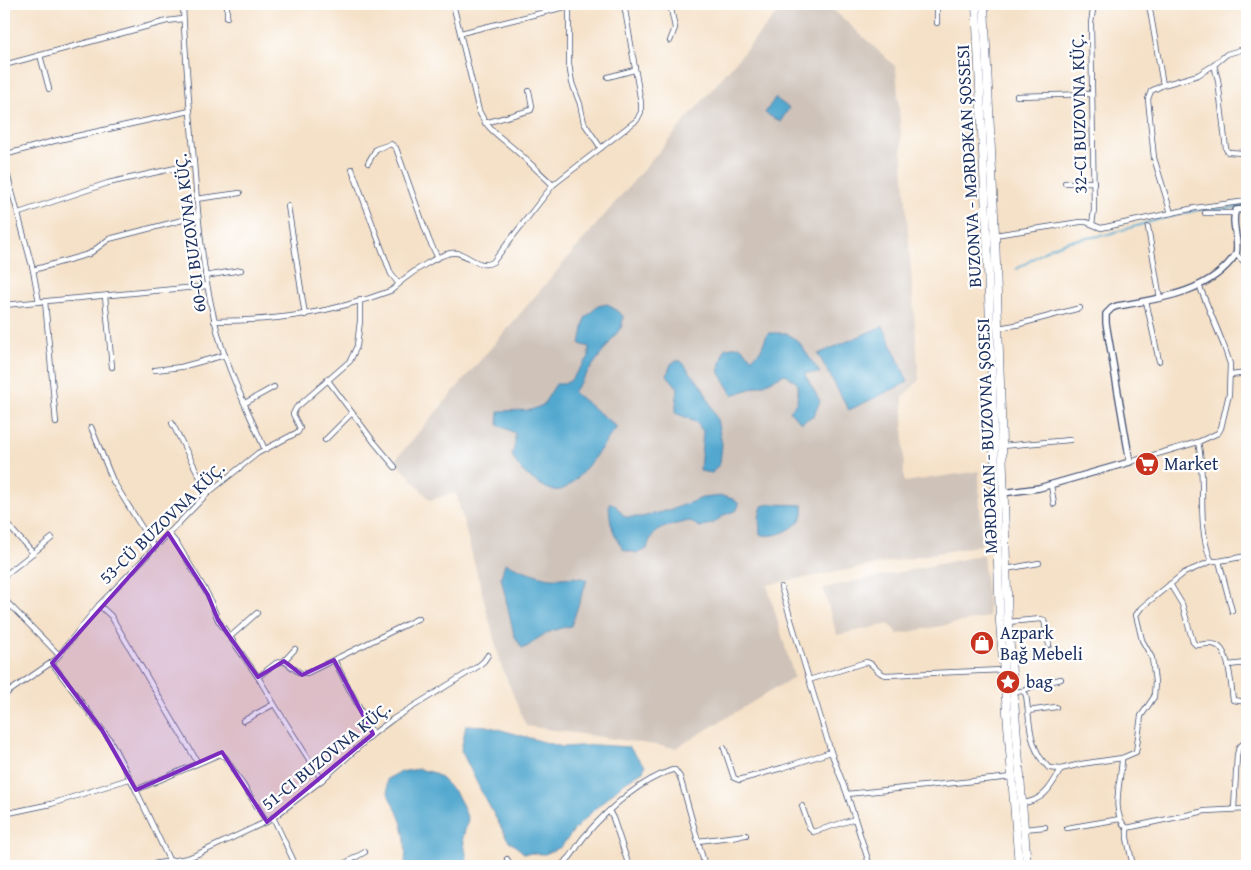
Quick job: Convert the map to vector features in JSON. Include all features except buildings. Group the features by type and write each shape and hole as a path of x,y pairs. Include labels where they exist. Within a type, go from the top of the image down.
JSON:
{"main road":[{"name":"BUZONVA - MƏRDƏKAN ŞOSSESI","path":"976,4 987,236 1002,670 1019,866"},
{"name":"MƏRDƏKAN - BUZOVNA ŞOSESI","path":"984,4 995,235 1008,622 1027,866"}],"street":[{"path":"183,4 196,199 207,286 214,321 225,355 264,450"},
{"path":"227,4 227,17"},
{"path":"453,4 479,111 485,123 553,186"},
{"path":"214,321 269,319 305,315 360,300 390,290 438,258 454,252 480,264 490,264 553,186 629,128 640,117 641,103 624,4"},
{"path":"670,4 675,28 670,41"},
{"path":"937,4 937,23"},
{"name":"32-CI BUZOVNA KÜÇ.","path":"1092,224 1094,182 1091,23 1094,4"},
{"path":"1149,4 1164,85"},
{"path":"461,33 569,5 569,64 572,83 580,104 584,123 601,148"},
{"path":"4,65 167,21 183,19"},
{"path":"1171,213 1154,158 1148,94 1164,85 1198,75 1227,54 1247,48"},
{"path":"40,55 49,89"},
{"path":"1214,65 1218,80 1226,149 1231,153 1246,155 1247,147"},
{"path":"608,77 634,70"},
{"path":"485,123 531,110 529,92"},
{"path":"1017,96 1092,94"},
{"path":"4,156 54,141 190,111"},
{"path":"368,163 376,150 391,144 396,148 429,240 438,258"},
{"path":"4,162 19,213 39,302"},
{"path":"19,213 108,183 194,164"},
{"path":"352,169 391,274 399,284"},
{"path":"1065,183 1094,182"},
{"path":"196,199 240,192"},
{"path":"995,235 1080,222 1101,228 1196,208 1247,201"},
{"path":"288,206 305,315"},
{"path":"1130,462 1106,314 1112,308 1178,294 1199,285 1216,274 1236,254 1238,245 1234,219 1235,213 1239,209 1247,209"},
{"path":"1205,214 1235,213"},
{"path":"33,270 89,254 109,239 198,216"},
{"path":"1148,227 1160,299"},
{"path":"1236,254 1247,265"},
{"path":"206,276 241,270"},
{"path":"1003,493 1026,491 1130,462 1198,442 1218,433 1221,428 1229,394 1231,374 1228,356 1199,285"},
{"path":"4,305 207,286"},
{"path":"105,296 112,367"},
{"name":"53-CÜ BUZOVNA KÜÇ.","path":"4,695 52,663 99,605 208,493 251,458 287,440 298,432 300,428 293,416 298,404 345,366 354,354 360,321 360,300"},
{"path":"45,301 56,423"},
{"path":"1146,301 1159,361"},
{"path":"998,328 1080,308"},
{"path":"155,370 181,367 225,355"},
{"path":"1231,374 1247,373"},
{"path":"328,379 352,413 396,467"},
{"path":"245,403 274,387"},
{"path":"325,440 352,413"},
{"path":"172,423 208,493"},
{"path":"91,427 113,481 154,547"},
{"path":"1002,446 1070,440"},
{"path":"1198,442 1203,483 1202,516 1204,538 1212,561"},
{"path":"1051,484 1054,504"},
{"path":"4,521 33,553"},
{"path":"168,533 178,545 208,595 216,616 258,677 322,780"},
{"path":"4,576 52,538"},
{"path":"1023,691 1026,695 1032,740 1038,754 1049,768 1061,769 1080,764 1122,758 1136,752 1141,716 1154,697 1155,688 1152,658 1142,640 1136,615 1141,608 1184,573 1212,561 1247,556"},
{"path":"1218,561 1232,611"},
{"path":"1006,569 1039,563"},
{"path":"1170,584 1182,604 1194,642 1196,645 1210,644 1218,646 1224,653 1228,665 1233,700 1247,702"},
{"path":"781,587 809,680 870,866"},
{"path":"4,599 59,655"},
{"path":"99,605 110,616 198,763"},
{"path":"230,637 257,613"},
{"path":"284,661 303,674 419,618"},
{"path":"1008,622 1044,620 1050,645"},
{"path":"258,677 276,663 284,661 295,649"},
{"name":"51-CI BUZOVNA KÜÇ.","path":"142,866 200,853 267,822 322,780 373,734 409,708 477,667 488,655"},
{"path":"334,660 373,734"},
{"path":"809,680 866,662 872,664 879,673 886,675 1002,670"},
{"path":"1228,665 1247,662"},
{"path":"52,663 102,730 136,790 172,866"},
{"path":"1013,692 1023,691 1033,686 1061,679"},
{"path":"243,721 274,704"},
{"path":"1028,711 1056,707"},
{"path":"1234,809 1237,756 1239,748 1247,741"},
{"path":"724,748 734,778 739,780 832,752"},
{"path":"136,790 217,754 225,757 267,822"},
{"path":"1122,758 1118,792 1120,819 1127,828 1127,838 1133,866"},
{"path":"1022,803 1039,799 1053,783 1061,769"},
{"path":"559,866 569,860 584,836 609,811 639,786 669,771 675,770 680,777 705,866"},
{"path":"847,794 1012,777"},
{"path":"4,814 51,804 130,779"},
{"path":"802,806 810,829 814,832 855,819"},
{"path":"1127,828 1205,811 1247,809"},
{"path":"609,811 629,866"},
{"path":"273,817 296,866"},
{"path":"1067,828 1120,819"},
{"path":"1024,829 1045,827"},
{"path":"698,840 746,835"},
{"path":"340,866 365,852"},
{"path":"507,859 511,866"}],"highlighted area":[{"path":"168,533 208,595 218,620 258,677 284,661 302,675 334,660 373,734 267,822 222,752 136,790 102,730 52,663"}],"shaded area":[{"path":"785,4 827,4 896,67 919,380 903,397 904,482 979,471 981,545 767,585 794,677 676,748 526,726 501,665 456,493 430,500 395,460"},
{"path":"983,555 989,617 898,634 889,624 837,635 823,588"}],"water":[{"path":"775,98 789,108 780,122 765,113"},
{"path":"608,304 623,316 622,326 573,392 617,427 576,479 563,489 550,489 529,477 517,464 512,455 515,433 498,425 499,411 531,410 543,405 556,384 564,384 570,381 589,357 589,347 580,344 585,318 598,306"},
{"path":"883,326 908,382 849,410 818,354"},
{"path":"768,333 786,333 798,341 820,373 804,373 820,401 814,415 801,423 790,411 797,402 798,384 785,374 762,385 732,395 719,371 725,348 740,346 752,358 760,351"},
{"path":"675,361 681,361 703,388 717,419 722,444 720,463 712,473 700,471 703,431 695,421 675,413 678,388 667,375 671,364"},
{"path":"723,496 733,499 739,504 737,510 724,515 714,523 700,527 689,521 662,528 653,535 647,549 637,553 624,550 612,528 609,503 615,505 625,517 642,517 673,509 702,498"},
{"path":"770,504 803,505 803,516 794,526 783,532 771,535 760,534 759,518 762,506"},
{"path":"505,563 545,577 587,580 571,626 547,633 522,648 514,635 501,577"},
{"path":"466,725 487,726 562,747 596,745 629,747 645,766 643,771 625,782 597,807 575,829 561,847 545,854 524,853 508,840 461,750"},
{"path":"419,769 434,773 442,779 456,793 463,806 468,820 463,837 468,866 405,866 403,828 389,796 387,779 400,772"}],"waterway":[{"path":"1017,269 1050,248 1069,241 1105,235 1198,210 1225,209 1247,205"}],"place":[{"name":"Market","path":"1147,464"},
{"name":"Azpark Bağ Mebeli","path":"982,643"},
{"name":"bag","path":"1008,682"}]}
